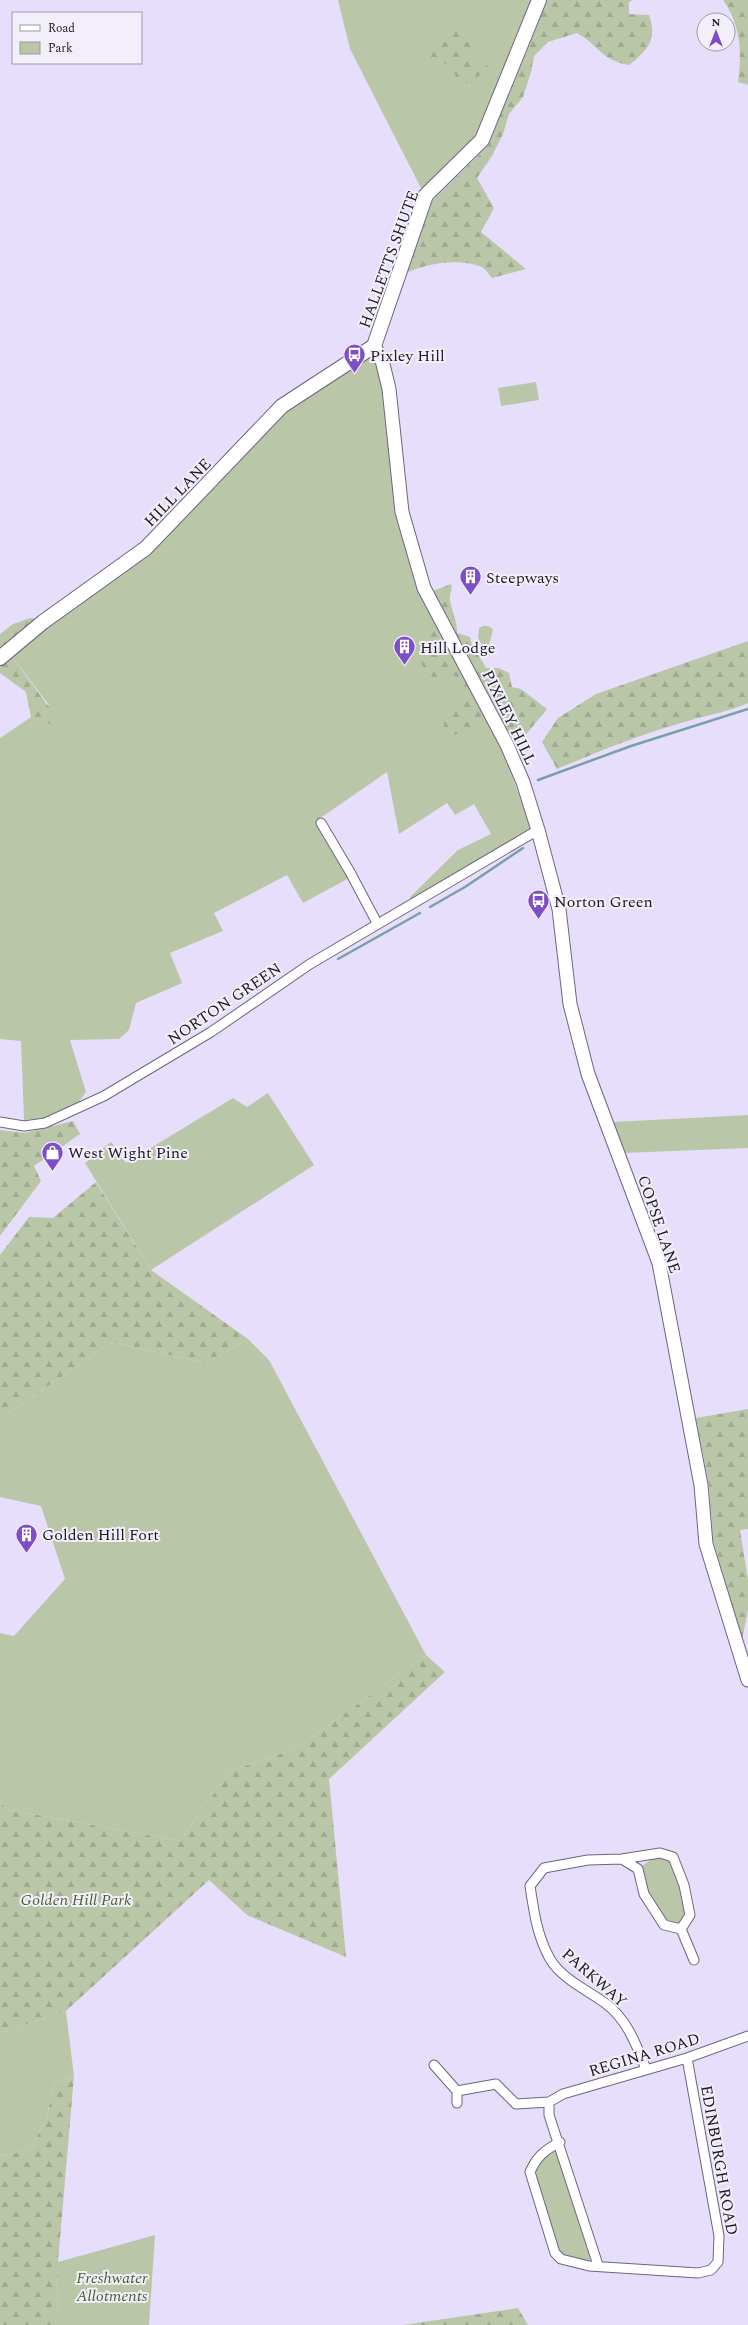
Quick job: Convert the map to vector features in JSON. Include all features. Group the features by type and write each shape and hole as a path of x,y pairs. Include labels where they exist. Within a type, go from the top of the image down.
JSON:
{"main road":[{"name":"HALLETTS SHUTE","path":"374,346 426,195 482,140 539,0"},
{"name":"HILL LANE","path":"0,658 43,622 146,548 282,406 374,346"}],"street":[{"name":"PIXLEY HILL","path":"374,346 382,360 389,389 402,512 424,588 507,745 523,782 538,830"},
{"path":"321,823 350,872 377,924"},
{"name":"NORTON GREEN","path":"0,1122 24,1126 45,1123 83,1107 104,1096 211,1032 310,964 538,830"},
{"name":"COPSE LANE","path":"538,830 559,909 570,1004 588,1074 659,1263 701,1485 706,1544 748,1680"},
{"name":"PARKWAY","path":"646,2069 628,2027 606,2003 578,1986 551,1960 537,1931 530,1886 544,1868 588,1860 622,1859 660,1853 674,1857 684,1885 690,1915 681,1929"},
{"path":"622,1859 638,1870 644,1894 664,1925 681,1929 694,1960"},
{"name":"REGINA ROAD","path":"549,2102 563,2094 687,2058 748,2036"},
{"name":"EDINBURGH ROAD","path":"560,2142 544,2150 536,2159 530,2172 554,2252 561,2259 589,2266 698,2274 711,2270 718,2262 719,2236 687,2058"},
{"path":"434,2065 457,2091 457,2103"},
{"path":"457,2091 496,2084 516,2104 549,2102 549,2115 560,2142 598,2266"}],"green space":[{"path":"338,0 534,0 480,135 422,190 350,49"},
{"path":"547,0 633,0 629,2 629,14 649,15 652,31 649,44 641,55 629,65 612,60 577,33 548,42 534,56 531,72 523,97 509,114 503,134 492,156 477,178 494,208 481,232 526,269 492,278 482,267 472,264 453,262 434,264 406,273 432,201 488,146"},
{"path":"723,0 748,0 748,85 738,82 740,50 736,26 736,12 730,12"},
{"path":"466,27 476,32 473,43 472,60 493,68 461,86 450,65 426,58 431,53 435,38 449,29"},
{"path":"366,358 378,363 385,390 398,513 501,746 533,833 413,903 410,897 458,850 491,834 474,804 455,815 447,803 399,834 387,772 316,821 351,877 303,903 287,875 214,913 223,931 170,953 182,983 136,1003 129,1030 119,1039 70,1040 86,1092 76,1106 44,1118 24,1120 21,1041 0,1039 0,738 49,705 10,654 145,554 287,408"},
{"path":"536,382 539,400 501,406 498,388"},
{"path":"451,584 452,588 450,600 457,633 470,637 473,646 486,668 499,668 509,673 512,687 521,689 547,709 524,737 511,738 488,721 468,731 450,736 445,729 442,719 469,695 459,679 455,676 435,677 427,675 420,660 409,643 436,623 422,595"},
{"path":"30,618 40,619 10,654 60,722 53,725 31,717 26,692 0,673 0,634 13,624"},
{"path":"488,626 493,629 487,654 478,638 479,628"},
{"path":"748,641 748,703 647,734 602,750 557,769 542,742 558,718 596,694"},
{"path":"268,1093 314,1165 151,1270 85,1163 111,1142 126,1163 233,1098 247,1107"},
{"path":"748,1115 748,1148 624,1153 613,1122"},
{"path":"73,1121 80,1134 34,1166 41,1181 0,1236 0,1130 24,1133"},
{"path":"96,1182 151,1270 248,1339 205,1363 112,1342 0,1419 0,1255 29,1217 53,1218"},
{"path":"248,1339 269,1360 426,1655 297,1748 230,1771 180,1841 5,1809 0,1799 0,1633 14,1636 65,1579 41,1506 0,1497 0,1419 112,1342 205,1363"},
{"path":"748,1409 748,1529 740,1530 748,1580 748,1610 742,1640 713,1540 709,1485 696,1418"},
{"name":"Golden Hill Park","path":"426,1655 445,1672 329,1779 346,1957 247,1915 209,1880 66,2011 0,2033 0,1799 5,1809 180,1841 230,1771 297,1748"},
{"path":"660,1853 673,1857 690,1915 681,1929 664,1925 644,1894 638,1869"},
{"path":"66,2011 74,2076 55,2082 46,2119 31,2149 0,2156 0,2033"},
{"path":"74,2076 58,2262 57,2325 0,2325 0,2156 31,2149 46,2119 55,2082"},
{"path":"550,2150 558,2152 591,2258 589,2260 573,2260 560,2253 533,2170"},
{"name":"Freshwater Allotments","path":"155,2235 149,2325 57,2325 58,2262"},
{"path":"518,2308 528,2325 403,2325"}],"waterway":[{"path":"538,780 631,746 748,709"},
{"path":"430,907 465,887 523,848"},
{"path":"338,959 420,913"}],"place":[{"name":"Pixley Hill","path":"354,374"},
{"name":"Steepways","path":"471,596"},
{"name":"Hill Lodge","path":"404,666"},
{"name":"Norton Green","path":"539,920"},
{"name":"West Wight Pine","path":"52,1172"},
{"name":"Golden Hill Fort","path":"27,1554"}]}
